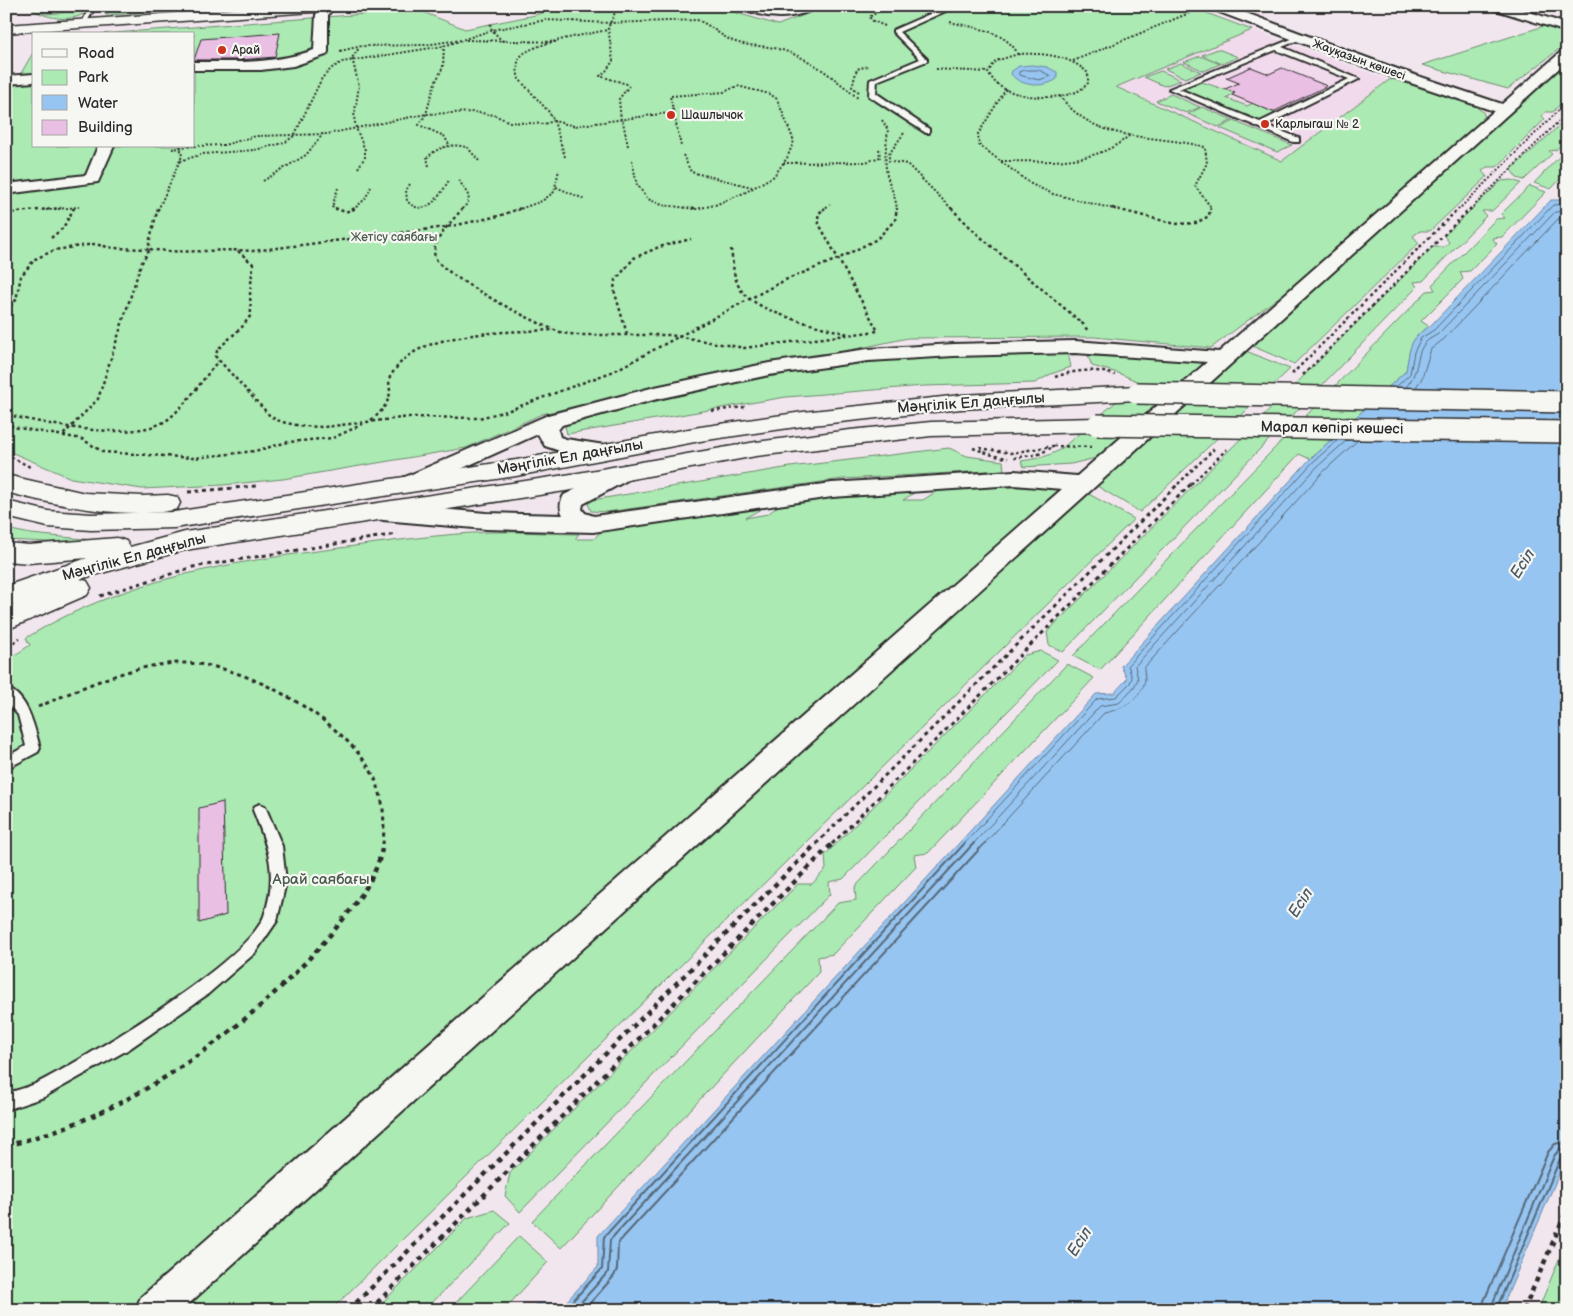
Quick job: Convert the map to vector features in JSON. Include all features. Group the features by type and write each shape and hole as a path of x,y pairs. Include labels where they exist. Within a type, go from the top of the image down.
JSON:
{"main road":[{"path":"36,32 83,24 215,11 342,6"},
{"path":"15,13 32,19 83,24"},
{"path":"52,32 83,24"},
{"path":"7,37 32,33"},
{"path":"7,37 32,36"},
{"name":"Марал көпірі көшесі","path":"1137,393 1567,402"},
{"name":"Мәңгілік Ел даңғылы","path":"6,509 48,519 91,522 132,522 216,514 405,485 700,434 861,411 961,402 1137,393"},
{"name":"Марал көпірі көшесі","path":"1097,425 1567,432"},
{"name":"Мәңгілік Ел даңғылы","path":"6,596 80,570 185,541 383,512 756,449 931,429 1097,425"},
{"path":"6,483 12,486 85,501 142,504 334,495"},
{"path":"14,629 36,605 87,584 212,548 352,516"},
{"path":"6,552 30,554 185,541"}],"street":[{"path":"747,6 778,16 787,15 812,6"},
{"name":"Жауқазын көшесі","path":"1215,6 1394,73 1504,110"},
{"path":"195,66 261,66 293,62 321,52 322,15 328,7"},
{"path":"1500,7 1567,28"},
{"path":"154,1310 1567,54"},
{"path":"8,83 32,78"},
{"path":"6,189 92,179 105,148"},
{"path":"405,485 555,420 674,389 769,370 868,355 954,350 1075,347 1226,358"},
{"path":"555,420 548,430 552,441 563,445 604,452"},
{"path":"593,524 577,518 571,510 572,500 625,472"},
{"path":"383,512 486,521 593,524 832,490 1014,478 1083,484"}],"lane":[{"path":"58,6 58,8 80,6"},
{"path":"83,24 93,6"},
{"path":"926,131 872,94 874,80 925,60 895,31 954,6"},
{"path":"1296,140 1173,89 1299,38"},
{"path":"1260,125 1355,79 1275,48"},
{"path":"6,693 24,713 32,748 6,764"},
{"path":"6,1102 38,1091 123,1044 202,989 250,948 270,921 279,882 276,846 260,810"}],"path":[{"path":"618,6 610,19 607,30 613,58 609,69 600,76 628,85 619,99 621,121 623,122 628,146"},
{"path":"888,6 869,17 873,21 895,31"},
{"path":"1072,62 1201,9"},
{"path":"930,16 1004,38 1015,46 1018,54"},
{"path":"180,161 203,154 271,147 284,143 294,136 322,78 332,68 352,60 444,46 492,30 546,20 610,23 688,19 704,22 711,24 734,41 778,48 803,57 864,103"},
{"path":"490,24 492,30 502,41"},
{"path":"565,157 554,121 549,112 524,86 517,72 521,55 540,47 607,30"},
{"path":"358,168 365,157 365,150 356,128 354,117 359,86 352,60 357,50 362,46 424,45 464,40 558,42"},
{"path":"444,42 443,67 435,83 426,114 419,126 444,136 450,146"},
{"path":"1018,54 1047,55 1072,62 1088,73 1089,81 1082,89 1060,96 1030,96 1006,89 992,80 988,72 989,68 996,61 1018,54"},
{"path":"632,160 637,185 648,199 662,205 681,208 704,207 715,205 774,176 794,141 777,99 770,94 737,86 724,92 670,96 681,146"},
{"path":"1006,89 978,134 979,144 1031,184 1053,194 1176,224 1196,223 1209,216 1210,206 1195,186 1207,165 1208,152 1205,147 1184,141 1112,132 1080,115 1060,96"},
{"path":"1290,376 1567,102"},
{"path":"195,146 224,145 256,136 323,134 426,114 474,112 494,115 510,122 544,124 554,121 574,126 621,121 674,112"},
{"path":"1302,376 1567,113"},
{"path":"238,250 253,264 250,315 242,327 218,349 216,356 218,361 271,417 282,422 324,427 410,417 479,418 507,411 570,390 614,371 785,280 838,259 877,239 895,220 897,209 895,196 887,174 885,148 888,130 884,121 877,115"},
{"path":"263,181 306,155 323,134"},
{"path":"1000,161 1051,162 1074,159 1113,149 1124,144 1131,135"},
{"path":"429,166 426,158 430,152 450,146 460,145 469,149 479,160"},
{"path":"172,149 176,148"},
{"path":"63,435 98,399 140,264 150,249 149,243 159,205 182,156 180,148"},
{"path":"783,163 866,162 880,157 879,148"},
{"path":"683,154 691,172 754,187"},
{"path":"889,161 907,164 976,233 1083,324 1093,336"},
{"path":"6,310 16,300 21,276 36,259 55,250 94,244 113,248 162,251 281,248 471,223 525,209 542,201 554,192 559,170"},
{"path":"410,184 406,188 404,196 407,204 413,208 424,207 432,204 449,180"},
{"path":"459,180 469,201 447,226 435,247 436,257 442,266 456,277 522,315 563,333 578,335 678,336 744,348 878,331 819,224 818,214 830,204"},
{"path":"338,188 332,207 344,212 360,207 365,202 371,187"},
{"path":"556,187 584,199"},
{"path":"6,213 79,207"},
{"path":"52,238 63,228 74,208"},
{"path":"627,334 614,290 615,281 634,258 659,247 691,239"},
{"path":"731,249 735,276 741,289 750,298 773,312 850,335"},
{"path":"6,421 13,426 82,439 103,452 194,458 255,451 288,442 333,438 376,418 390,396 390,378 402,360 421,348 450,338 555,330"},
{"path":"6,407 13,416 87,430 146,428 170,418 218,361"},
{"path":"350,1310 1219,444"},
{"path":"370,1310 1142,532 1233,444"},
{"path":"1053,446 1039,454 1010,458 995,456 972,447 1011,453 1053,446"},
{"path":"97,598 193,567 363,538 400,534"},
{"path":"6,648 14,629"},
{"path":"6,1146 30,1142 105,1111 169,1073 240,1022 290,980 338,927 376,874 383,848 383,811 374,776 360,754 335,728 269,686 221,668 184,663 142,668 100,680 24,713"},
{"path":"1524,1310 1567,1209"}],"shaded area":[{"name":"Карлыгаш № 2","path":"1252,30 1389,80 1282,161 1116,86"}],"green space":[{"path":"35,6 46,6 42,14 88,11 75,17 61,18 46,16 39,13 33,10"},
{"path":"163,6 206,6 203,9 106,15 103,11"},
{"name":"Жетісу саябағы","path":"565,6 713,6 778,25 828,6 1188,6 1252,30 1116,87 1282,161 1389,80 1398,79 1475,106 1483,112 1485,118 1283,294 1211,348 1094,337 908,338 751,367 542,414 466,448 283,479 223,485 142,489 71,478 6,450 6,99 32,54 32,148 195,148 195,32 127,32 418,10 465,29 535,15"},
{"path":"1544,26 1567,33 1567,43 1508,89 1422,65"},
{"path":"1218,49 1238,57 1222,64 1202,55"},
{"path":"1200,56 1220,64 1204,71 1184,62"},
{"path":"1567,62 1567,96 1553,112 1545,112 1542,116 1545,119 1497,167 1487,167 1482,171 1487,177 1430,231 1420,231 1413,236 1419,243 1294,364 1252,346"},
{"path":"1181,63 1201,72 1185,78 1165,69"},
{"path":"1161,71 1181,80 1164,86 1144,77"},
{"path":"1202,82 1235,93 1226,98 1247,106 1253,103 1277,114 1258,122 1184,89"},
{"path":"1171,94 1200,107 1186,113 1156,101"},
{"path":"1202,107 1233,120 1218,127 1188,114"},
{"path":"1234,121 1292,145 1277,152 1220,128"},
{"path":"1561,124 1567,124 1567,139 1556,150 1549,151 1552,154 1524,180 1517,178 1511,170"},
{"path":"1559,157 1567,157 1567,172 1551,189 1534,183"},
{"path":"1512,180 1521,183 1492,211 1482,211 1486,216 1423,281 1414,282 1417,287 1063,652 1049,645 1047,632 1433,247 1444,247 1449,242 1444,236 1501,181"},
{"path":"1530,186 1546,192 1502,237 1492,238 1497,244 1470,271 1460,272 1463,279 1421,321 1430,327 1414,340 1406,371 1310,459 1299,454 1100,670 1073,656 1427,291 1435,290 1432,285 1496,219 1505,218 1501,214"},
{"path":"1246,351 1290,369 1140,512 1097,486"},
{"path":"1068,353 1071,367 1051,374 1035,383 924,386 786,397 567,434 565,426 574,420 738,383 837,366 924,358"},
{"path":"1088,356 1198,360 1205,366 1096,458 1071,464 1024,467 1021,461 1046,456 1061,449 1139,382 1118,373 1092,366"},
{"path":"949,448 967,456 1003,461 1004,470 843,479 607,512 591,511 587,501 790,467"},
{"name":"Арай саябағы","path":"1050,486 1060,491 1087,493 1134,519 331,1310 6,1310 6,661 30,645 26,638 62,618 138,587 218,567 299,553 416,538 491,532 579,534 575,539 594,539 601,531 761,509 745,518 768,514 780,504 830,497 917,491 903,500 923,500 940,489"},
{"path":"6,529 31,534 94,540 47,542 6,540"},
{"path":"1041,651 1058,660 843,879 829,882 830,894 520,1212 505,1196 510,1173 798,884 812,884 826,869 825,855 1025,655"},
{"path":"1067,664 1094,678 928,853 914,855 916,867 833,954 818,957 819,972 561,1248 532,1221 838,903 856,900 855,887"},
{"path":"494,1210 510,1223 425,1310 375,1310 467,1218"},
{"path":"519,1236 548,1262 504,1310 449,1310"},
{"path":"1567,1240 1567,1310 1538,1310"}],"water":[{"path":"1019,66 1047,67 1057,72 1057,79 1046,84 1033,85 1020,82 1011,74"},
{"name":"Есіл","path":"1567,197 1567,1155 1501,1310 532,1310 537,1304 564,1304 598,1267 598,1236 1096,694 1114,693 1127,679 1121,666 1310,459 1406,371 1408,356 1418,335 1430,326 1551,200 1564,200"}],"building":[{"path":"280,33 275,57 240,60 195,60 201,39"},
{"name":"Карлыгаш № 2","path":"1251,67 1269,74 1282,68 1327,86 1273,112 1232,95 1235,93 1225,89 1239,83 1226,78"},
{"path":"223,802 226,915 199,923 199,808"}],"place":[{"name":"Арай","path":"222,50"},
{"name":"Шашлычок","path":"671,115"},
{"name":"Карлыгаш № 2","path":"1265,124"}]}
